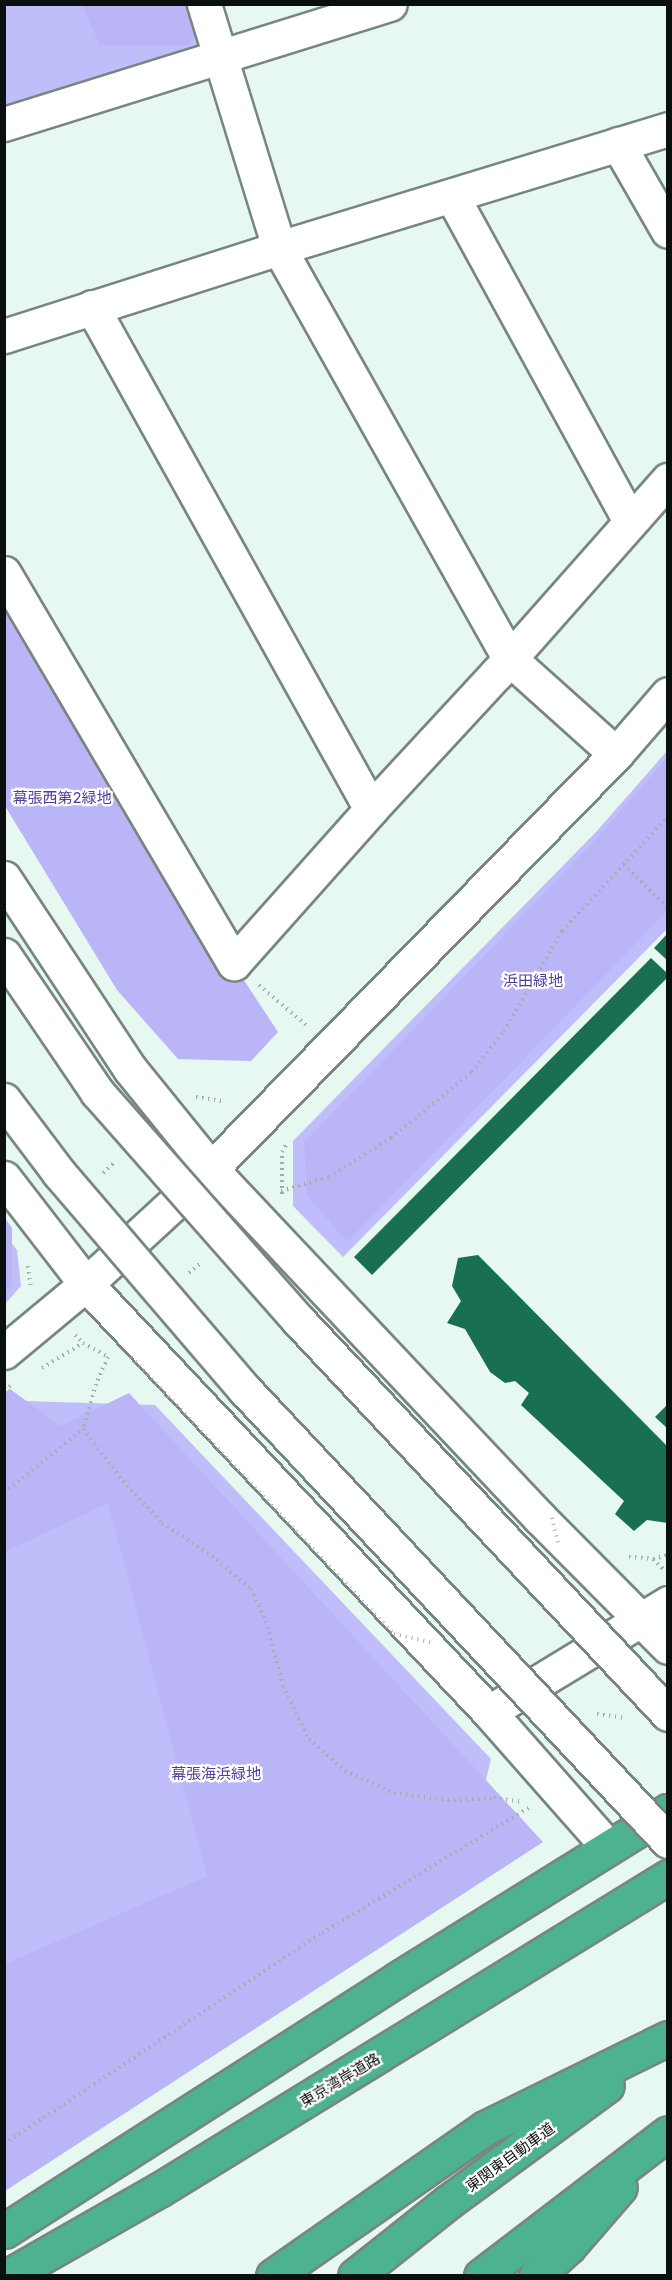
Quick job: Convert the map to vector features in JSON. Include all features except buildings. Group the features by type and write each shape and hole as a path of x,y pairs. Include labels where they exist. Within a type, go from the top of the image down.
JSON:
{"highway":[{"path":"4,2231 608,1847 668,1812"},
{"name":"東京湾岸道路","path":"8,2276 159,2190 668,1877"},
{"path":"273,2276 485,2128 668,2039"},
{"name":"東関東自動車道","path":"355,2276 448,2202 668,2039"},
{"path":"481,2276 666,2134"},
{"path":"536,2276 568,2247 666,2134"}],"street":[{"path":"204,4 279,248 510,659 616,754"},
{"path":"4,124 390,4"},
{"path":"4,336 279,248 668,129"},
{"path":"618,144 668,231"},
{"path":"452,196 630,522"},
{"path":"92,307 371,809"},
{"path":"4,573 234,963 371,809 510,659 668,480"},
{"path":"4,1352 86,1284 211,1169 616,754 668,694"},
{"path":"4,878 130,1069 211,1169 539,1517 655,1611 668,1647"},
{"path":"4,955 105,1101 299,1321 668,1714"},
{"path":"4,1100 59,1173 246,1391 668,1841"},
{"path":"4,1178 86,1284 489,1712 608,1847"},
{"path":"489,1712 655,1611"}],"path":[{"path":"274,1197 282,1190 329,1177 391,1138 472,1072 504,1031 562,931 668,817"},
{"path":"624,864 668,909"},
{"path":"234,963 310,1028"},
{"path":"283,1198 282,1152 292,1133"},
{"path":"4,1492 82,1429 96,1384 108,1357 83,1343 34,1372"},
{"path":"131,1358 394,1634 440,1644"},
{"path":"4,1390 14,1384"},
{"path":"4,2144 322,1933 536,1804 494,1798 448,1800 394,1793 345,1771 309,1739 283,1686 266,1621 250,1589 212,1556 162,1523 123,1481 82,1429"},
{"path":"552,1518 562,1557"},
{"path":"623,1554 633,1558 653,1559 668,1555"},
{"path":"653,1559 668,1573"}],"green space":[{"path":"4,5 191,5 206,50 5,116"},
{"path":"82,5 196,5 203,26 188,45 100,45"},
{"name":"幕張西第2緑地","path":"4,590 107,772 278,1032 251,1061 178,1059 117,990 5,806"},
{"name":"浜田緑地","path":"667,751 667,929 343,1257 293,1206 293,1141 596,832"},
{"name":"浜田緑地","path":"667,758 667,911 347,1242 307,1195 304,1143 600,835"},
{"path":"5,1218 12,1228 12,1285 5,1292"},
{"path":"4,1233 17,1250 21,1286 5,1304"},
{"name":"幕張海浜緑地","path":"10,1389 61,1426 129,1393 543,1842 5,2191 5,1964 207,1876 108,1503 5,1552 4,1393"},
{"name":"幕張海浜緑地","path":"25,1401 155,1405 491,1759 475,1825 5,2161 5,1417"}]}
